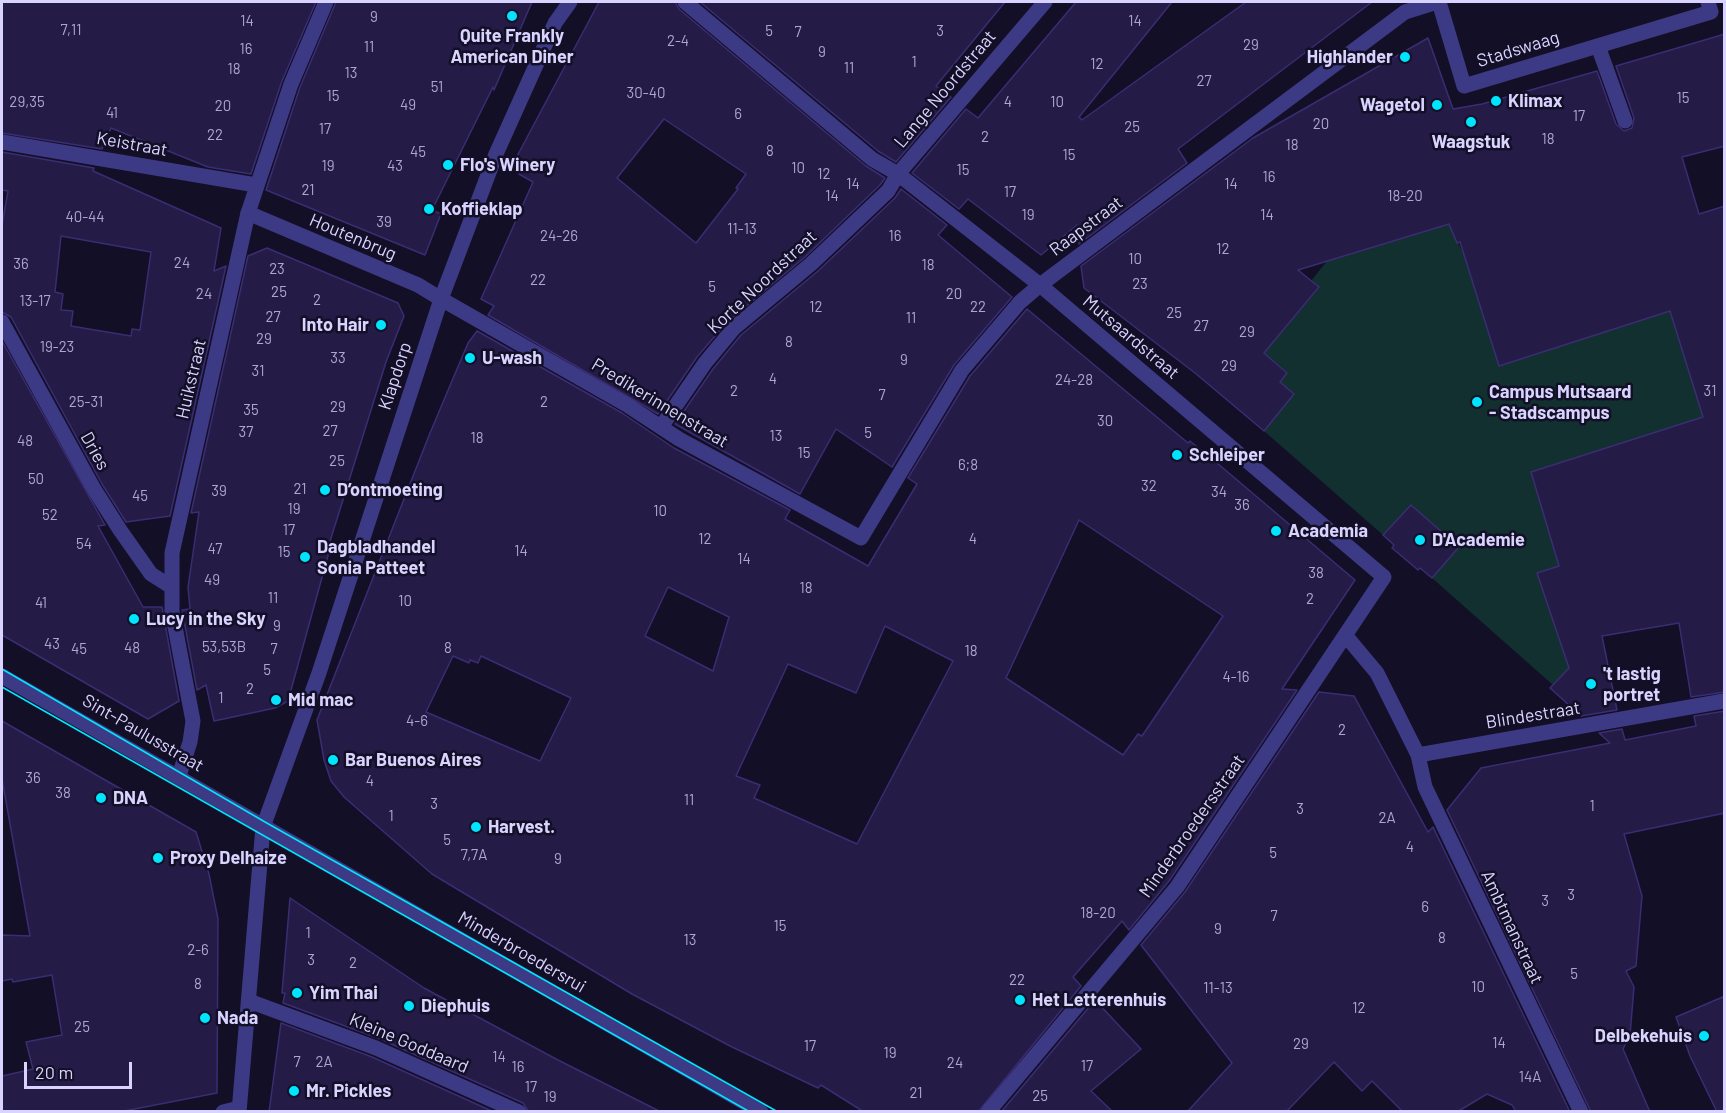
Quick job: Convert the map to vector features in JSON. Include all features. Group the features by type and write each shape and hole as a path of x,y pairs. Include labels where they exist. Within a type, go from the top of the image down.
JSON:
{"street":[{"name":"Huikstraat","path":"179,776 190,742 193,721 172,611 170,586 172,553 248,213 291,84 326,2"},
{"name":"Klapdorp","path":"239,1110 263,827 284,773 441,299 496,154 555,22 570,2"},
{"name":"Mutsaardstraat","path":"685,2 872,159 898,174 1040,285 1384,577 1346,636"},
{"name":"Lange Noordstraat","path":"898,174 1045,2"},
{"name":"Raapstraat","path":"861,538 962,370 1020,302 1405,12 1438,2"},
{"name":"Stadswaag","path":"1438,2 1464,86 1711,12 1708,2"},
{"path":"1598,46 1625,122"},
{"name":"Keistraat","path":"2,142 256,185"},
{"name":"Korte Noordstraat","path":"661,427 705,363 734,328 811,264 888,191 898,174"},
{"name":"Houtenbrug","path":"248,213 418,285 441,299"},
{"name":"Predikerinnenstraat","path":"441,299 627,405 661,427 861,538"},
{"name":"Dries","path":"2,322 94,489 120,530 150,574 170,586"},
{"path":"1346,636 1377,673 1418,755"},
{"name":"Minderbroedersstraat","path":"988,1112 1177,887 1346,636"},
{"name":"Sint-Paulusstraat","path":"2,676 179,776 263,827"},
{"name":"Blindestraat","path":"1418,755 1725,701"},
{"name":"Ambtmanstraat","path":"1418,755 1425,787 1581,1112"},
{"name":"Minderbroedersrui","path":"263,827 760,1112"},
{"name":"Kleine Goddaard","path":"249,1001 376,1048 519,1112"},
{"path":"223,1112 239,1110"}],"green space":[{"path":"1449,224 1464,255 1499,366 1670,311 1703,417 1531,472 1559,566 1538,573 1569,668 1553,685 1432,578 1459,547 1411,505 1383,535 1264,431 1293,394 1280,382 1287,372 1258,348 1283,331 1319,288 1311,281 1331,256 1336,259"}],"building":[{"path":"2,2 316,2 282,81 251,174 208,167 111,128 102,149 2,133"},
{"path":"336,2 532,2 494,90 493,87 432,210 441,214 425,255 266,190 300,87"},
{"path":"599,2 675,2 679,9 866,166 885,178 805,257 727,322 697,357 658,414 488,315 494,306 481,299 533,182 519,174 515,160","holes":["664,119 746,174 736,188 738,189 696,243 617,178"]},
{"path":"700,2 1005,2 936,86 951,97 896,162 878,151"},
{"path":"1076,2 1172,2 1079,117 1082,120 1246,2 1372,2 1178,149 1187,163 1079,244 1077,225 1041,255 968,199 959,209 912,173 966,109 978,118"},
{"path":"1725,34 1725,146 1682,157 1699,214 1725,206 1725,692 1691,697 1679,623 1602,636 1617,710 1581,716 1550,688 1569,668 1537,573 1559,566 1531,472 1703,417 1670,311 1499,366 1460,242 1457,243 1449,224 1298,270 1319,287 1264,353 1287,373 1280,382 1294,394 1264,431 1195,373 1084,288 1081,266 1253,138 1428,38 1453,109 1482,104 1597,71 1616,124 1624,131 1632,128 1634,118 1616,66"},
{"path":"2,152 94,168 93,171 221,228 214,271 226,266 170,516 126,522 102,484 11,317 2,312 2,225 8,191 2,190","holes":["61,236 151,252 140,330 132,329 131,336 71,326 73,311 61,310 63,294 55,292"]},
{"path":"901,189 947,225 938,235 1012,297 954,365 892,467 836,429 800,494 675,424 713,369 741,335 818,271 895,198"},
{"path":"267,248 398,303 404,316 386,362 327,551 329,552 288,701 275,708 214,721 206,685 197,690 182,610 190,609 188,587 199,512 191,513 248,256"},
{"path":"1027,309 1188,443 1190,441 1217,463 1355,580 1282,689 1297,690 1169,881 1129,930 1122,921 1073,977 1081,986 978,1112 864,1112 821,1085 818,1088 730,1046 632,994 432,874 344,797 331,781 324,760 317,720 430,433 468,343 477,331 622,413 674,448 790,510 785,519 868,566 917,484 908,478 970,376","holes":["1079,520 1223,616 1142,736 1138,734 1123,755 1006,678","668,587 729,617 713,671 645,636","885,626 953,661 857,844 754,798 760,785 736,776 788,664 856,693","453,656 469,663 470,660 478,663 481,656 571,698 540,761 426,712"]},
{"path":"2,341 105,525 98,526 143,607 162,607 179,701 148,719 2,635"},
{"name":"D'Academie","path":"1411,505 1459,547 1432,578 1420,568 1418,570 1392,548 1394,545 1383,535"},
{"path":"1319,692 1354,696 1428,832 1433,827 1570,1112 1516,1112 1512,1105 1487,1094 1457,1112 1403,1112 1372,1081 1362,1091 1334,1062 1286,1112 1187,1112 1232,1063 1141,945 1185,892"},
{"path":"1725,711 1725,813 1624,834 1642,896 1636,966 1626,971 1634,987 1630,1035 1623,1049 1650,1112 1591,1112 1447,810 1481,768 1610,743 1599,733 1622,729 1625,740 1696,726 1694,716"},
{"path":"2,721 196,832 209,874 218,919 217,1093 119,1112 2,1112 2,1076 33,1069 26,1042 62,1035 52,975 13,982 12,979 2,981 2,935 30,936 2,779"},
{"path":"290,898 424,988 661,1112 529,1112 523,1103 380,1039 283,1003"},
{"name":"Delbekehuis","path":"1725,996 1725,1112 1717,1112 1690,1056 1676,1017"},
{"path":"1095,1000 1141,1049 1091,1091 1113,1112 1001,1112"},
{"path":"281,1023 372,1057 494,1112 269,1112"}],"tram line":[{"path":"2,669 265,822 778,1112"},
{"path":"2,687 750,1112"}],"place":[{"name":"Quite Frankly American Diner","path":"512,16"},
{"name":"Highlander","path":"1405,57"},
{"name":"Klimax","path":"1496,101"},
{"name":"Wagetol","path":"1437,105"},
{"name":"Waagstuk","path":"1471,122"},
{"name":"Flo's Winery","path":"448,165"},
{"name":"Koffieklap","path":"429,209"},
{"name":"Into Hair","path":"381,325"},
{"name":"U-wash","path":"470,358"},
{"name":"Campus Mutsaard - Stadscampus","path":"1477,402"},
{"name":"Schleiper","path":"1177,455"},
{"name":"D’ontmoeting","path":"325,490"},
{"name":"Academia","path":"1276,531"},
{"name":"D'Academie","path":"1420,540"},
{"name":"Dagbladhandel Sonia Patteet","path":"305,557"},
{"name":"Lucy in the Sky","path":"134,619"},
{"name":"'t lastig portret","path":"1591,684"},
{"name":"Mid mac","path":"276,700"},
{"name":"Bar Buenos Aires","path":"333,760"},
{"name":"DNA","path":"101,798"},
{"name":"Harvest.","path":"476,827"},
{"name":"Proxy Delhaize","path":"158,858"},
{"name":"Yim Thai","path":"297,993"},
{"name":"Het Letterenhuis","path":"1020,1000"},
{"name":"Diephuis","path":"409,1006"},
{"name":"Nada","path":"205,1018"},
{"name":"Delbekehuis","path":"1704,1036"},
{"name":"Mr. Pickles","path":"294,1091"}]}
